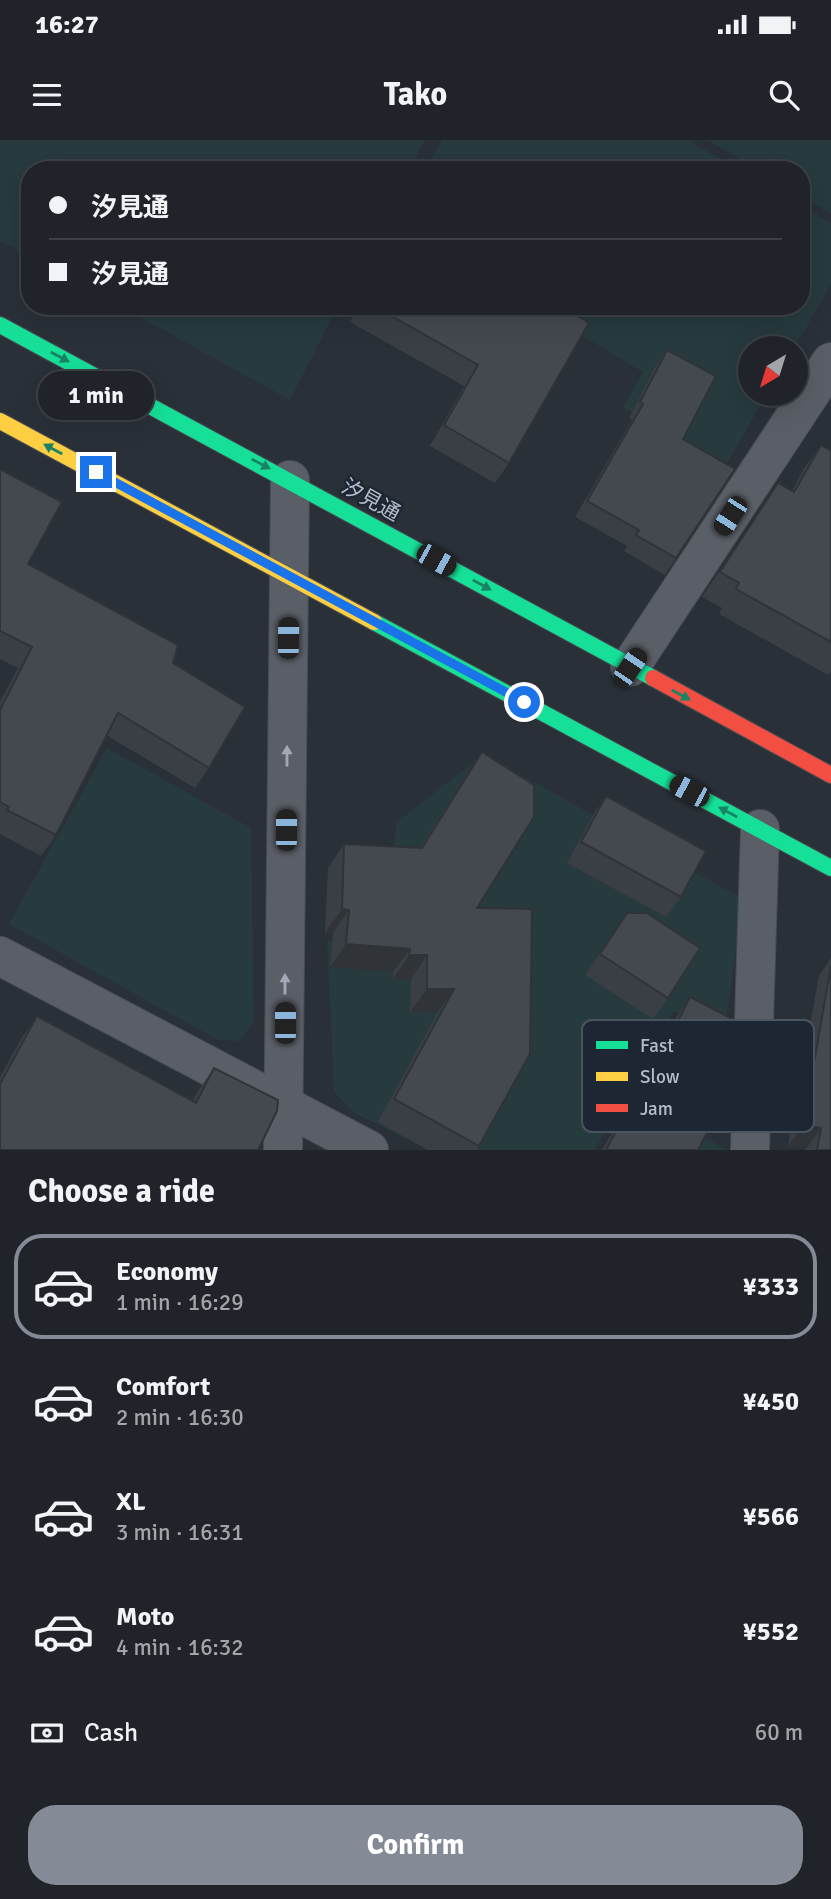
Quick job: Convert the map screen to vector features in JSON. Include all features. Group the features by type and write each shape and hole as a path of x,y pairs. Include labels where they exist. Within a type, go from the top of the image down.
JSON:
{"street":[{"name":"汐見通","path":"0,325 831,775"},
{"path":"630,667 817,413 831,362"},
{"path":"0,421 831,868"},
{"path":"283,1150 290,480"},
{"path":"754,1020 760,829"},
{"path":"0,956 369,1150"},
{"path":"750,1150 751,1132"}],"green space":[{"path":"0,140 425,140 414,161 21,161 21,252 0,241"},
{"path":"442,140 688,140 724,161 430,161"},
{"path":"708,140 831,140 831,214 810,201 810,161 743,161"},
{"path":"810,211 831,223 831,285 801,336 738,336 738,406 760,406 725,466 623,407 643,372 547,315 810,315"},
{"path":"135,315 333,315 290,400"},
{"path":"107,748 251,828 254,1022 239,1041 218,1040 9,924"},
{"path":"484,754 743,899 726,1020 694,1020 674,1011 669,1020 582,1020 582,1132 604,1132 595,1150 428,1150 353,1112 334,1092 327,941 386,945 396,823"},
{"path":"607,1132 695,1132 727,1150 636,1150"}],"building":[{"path":"390,315 576,315 589,323 509,463 444,425 478,365"},
{"path":"667,350 716,376 683,439 735,469 676,558 636,535 639,530 587,501 643,404 640,402"},
{"path":"821,445 831,451 831,642 736,589 739,583 720,572 778,483 794,492"},
{"path":"0,469 62,502 28,564 178,645 173,663 245,707 209,768 118,713 56,835 7,810 9,807 0,802 0,710 32,647 0,631"},
{"path":"482,752 534,785 534,817 477,908 532,909 530,1054 479,1146 394,1099 454,989 427,989 427,955 409,955 410,949 346,944 349,910 342,909 344,844 422,848"},
{"path":"606,796 706,851 681,897 581,842"},
{"path":"627,913 647,913 700,948 668,998 600,954"},
{"path":"831,966 831,1150 817,1150 821,1128 814,1127 814,1063"},
{"path":"690,997 734,1020 678,1020"},
{"path":"37,1016 196,1103 214,1068 278,1100 277,1111 258,1150 0,1150 0,1084"},
{"path":"616,1132 707,1132 698,1150 606,1150"}],"traffic: fast":[{"path":"0,325 653,678"},
{"path":"374,622 831,868"}],"traffic: slow":[{"path":"0,421 374,622"}],"traffic: jam":[{"path":"653,678 831,775"}],"route":[{"path":"96,472 524,702"}]}
